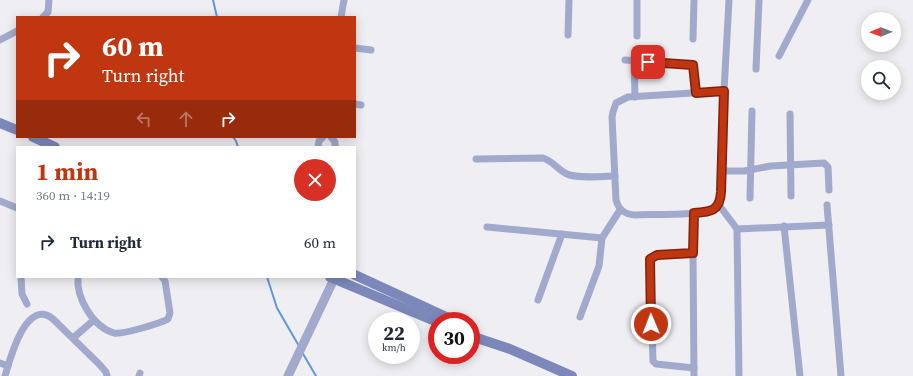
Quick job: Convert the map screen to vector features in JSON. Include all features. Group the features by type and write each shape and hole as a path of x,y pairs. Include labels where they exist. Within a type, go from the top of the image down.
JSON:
{"main road":[{"path":"0,123 16,130"},
{"path":"35,138 54,146"},
{"path":"356,275 435,312"},
{"path":"333,278 428,318"},
{"path":"480,333 510,349 572,376"},
{"path":"480,339 510,349"}],"street":[{"path":"48,0 48,15"},
{"path":"341,16 344,0"},
{"path":"568,35 569,0"},
{"path":"636,36 638,0"},
{"path":"693,39 694,0"},
{"path":"724,91 628,97 616,103 613,112 615,176 616,200 620,210 634,215 694,213 714,210 719,205 721,198 724,91 729,0"},
{"path":"756,69 759,0"},
{"path":"779,56 808,0"},
{"path":"0,40 16,32"},
{"path":"356,48 371,50"},
{"path":"625,60 693,65 696,93"},
{"path":"634,61 635,97"},
{"path":"750,198 752,112"},
{"path":"790,114 791,196"},
{"path":"476,159 544,158 571,176 615,176"},
{"path":"722,171 750,170 790,165 826,164 828,167 829,190"},
{"path":"0,201 16,208"},
{"path":"719,205 737,229 739,376"},
{"path":"827,205 841,376"},
{"path":"580,317 599,266 602,238 620,210"},
{"path":"693,253 657,255 652,257 650,261 652,361 656,364 694,372 694,213"},
{"path":"737,229 829,224"},
{"path":"784,226 800,376"},
{"path":"487,227 602,238"},
{"path":"538,300 562,234"},
{"path":"21,278 22,294 27,304"},
{"path":"78,278 80,294 94,320 113,332 119,333 167,320 170,313 165,281 163,278"},
{"path":"288,376 333,278"},
{"path":"5,376 21,332 33,318 39,314 45,314 51,317 99,364 106,372 107,376"},
{"path":"73,338 94,320"},
{"path":"0,363 8,366"}],"waterway":[{"path":"213,0 217,16"},
{"path":"234,138 238,146"},
{"path":"267,278 277,308 299,346"},
{"path":"302,352 316,376"}],"route":[{"path":"648,62 693,65 696,93 724,91 721,198 719,205 714,210 694,213 693,253 657,255 650,259 651,324"}]}
